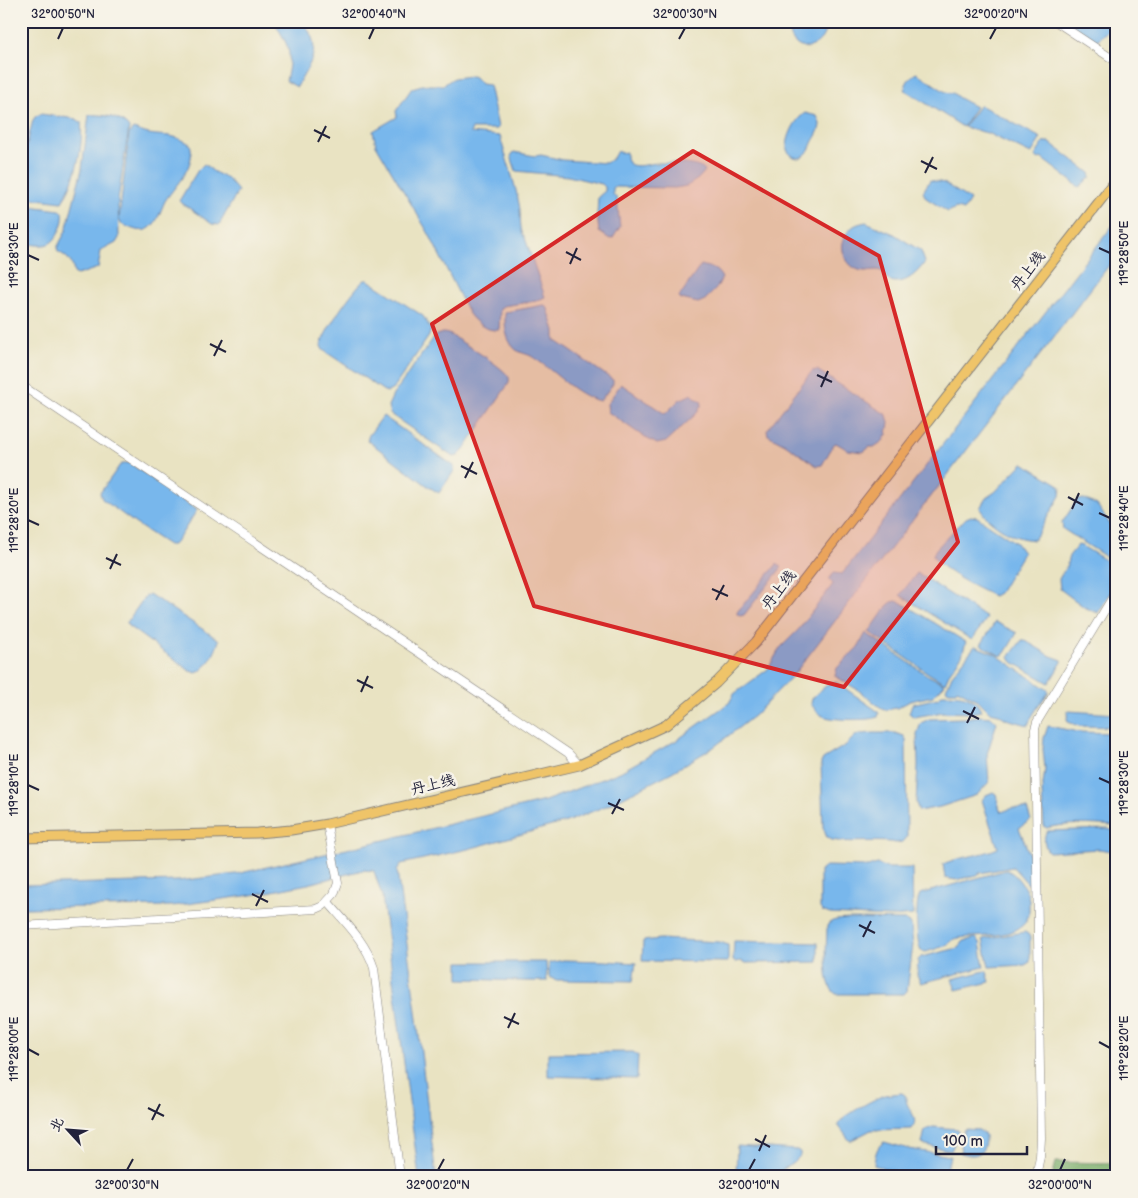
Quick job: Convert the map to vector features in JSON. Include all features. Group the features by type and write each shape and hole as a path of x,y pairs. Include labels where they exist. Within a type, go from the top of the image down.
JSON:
{"main road":[{"name":"丹上线","path":"21,838 257,834 327,824 580,765 666,725 716,683 750,648 1117,179"}],"street":[{"path":"1055,21 1117,62"},
{"path":"21,385 568,753 580,765"},
{"path":"1036,1177 1041,1138 1035,729 1037,722 1117,590"},
{"path":"21,926 316,909 328,902 334,894 338,883 327,824"},
{"path":"328,902 361,941 370,954 374,968 400,1177"}],"highlighted area":[{"path":"693,151 879,256 958,542 844,687 534,606 432,324"}],"green space":[{"path":"1056,1162 1117,1163 1117,1177 1052,1177"}],"water":[{"path":"274,21 302,21 312,39 314,47 311,62 297,87 286,81 289,62 288,50"},
{"path":"793,21 823,21 824,34 814,46 801,47 796,44 790,34 790,27"},
{"path":"1074,21 1117,22 1094,43 1070,27"},
{"path":"917,73 944,91 953,93 976,107 963,127 905,90 909,80"},
{"path":"475,77 481,84 489,85 498,127 497,129 472,129 470,133 500,136 517,196 523,234 545,297 536,301 503,306 500,309 499,330 482,326 469,314 429,234 376,145 373,131 397,117 396,111 412,88 422,85 443,85 454,78"},
{"path":"980,105 1041,138 1031,154 987,133 964,127"},
{"path":"805,113 817,116 820,127 808,151 799,158 791,155 787,150 787,145 795,124"},
{"path":"41,114 76,119 81,122 82,132 78,163 67,194 62,202 21,197 21,168 33,120"},
{"path":"89,115 111,117 122,121 129,128 118,200 119,238 116,243 101,251 98,268 77,275 74,273 69,260 57,251 66,231 82,169"},
{"path":"133,129 149,134 178,138 190,144 191,160 188,167 165,201 155,222 147,230 136,230 121,224 119,219 129,134"},
{"path":"1044,142 1049,142 1090,173 1091,177 1079,187 1041,158 1039,159 1035,156"},
{"path":"617,151 621,153 626,152 626,159 632,165 677,163 697,166 705,171 698,179 687,186 675,188 613,187 613,194 617,199 620,227 613,238 610,239 599,232 597,215 598,197 605,191 605,187 602,184 568,176 516,171 511,156 514,152 563,160 606,163 613,158"},
{"path":"204,164 214,172 227,178 238,191 219,225 212,224 179,201 198,170"},
{"path":"930,180 944,183 970,200 964,210 956,208 948,212 926,198 923,192"},
{"path":"21,205 63,212 61,227 52,242 44,245 21,243"},
{"path":"1117,220 1117,255 795,673 755,715 714,747 672,772 606,806 566,822 468,849 401,864 397,871 436,1177 419,1177 382,896 374,871 363,870 308,884 252,895 172,906 21,908 21,885 178,881 236,874 545,801 620,772 677,740 729,703 734,694 768,669 780,648 799,629 833,584 829,579 834,573 842,574"},
{"path":"866,222 894,234 921,251 925,262 922,267 904,281 894,282 888,280 881,271 859,270 848,263 843,251 844,239 853,227"},
{"path":"701,265 718,272 722,278 716,289 705,300 698,303 681,299 679,297"},
{"path":"365,280 368,280 423,316 431,329 429,336 393,389 388,392 323,350 321,346 327,331 340,311 354,291"},
{"path":"547,306 555,331 555,340 613,380 613,384 600,401 582,394 539,361 518,351 511,344 506,332 506,312"},
{"path":"449,334 489,360 504,371 509,379 509,383 463,451 458,456 453,457 390,414 388,406 393,395 432,340 436,335"},
{"path":"817,370 887,415 889,423 887,434 883,441 863,452 848,450 836,443 822,465 817,466 768,435 767,430 812,371"},
{"path":"621,384 665,414 679,400 692,394 702,404 697,413 666,442 657,444 608,412 607,404"},
{"path":"383,416 454,466 454,471 439,493 367,440"},
{"path":"129,463 197,510 173,545 168,545 102,499 100,493 120,465"},
{"path":"1023,463 1058,484 1061,488 1060,496 1034,540 1020,538 1002,529 986,517 980,508 986,498 995,492"},
{"path":"1084,499 1097,505 1110,524 1117,527 1117,564 1063,529 1062,523 1077,500"},
{"path":"971,516 977,517 1016,543 1023,553 999,593 994,596 951,573 936,561 933,555 936,549 966,518"},
{"path":"1078,545 1117,567 1117,582 1098,613 1084,607 1060,589 1059,579 1066,567 1069,556"},
{"path":"777,564 782,567 744,615 740,616 737,614 737,612"},
{"path":"917,573 987,618 972,640 900,595"},
{"path":"149,594 219,640 210,660 200,671 196,673 190,671 128,626 127,622"},
{"path":"896,601 966,642 962,655 945,683 869,632 888,605"},
{"path":"995,622 1017,633 1005,653 1001,656 981,645"},
{"path":"866,633 927,675 945,684 933,696 910,701 897,708 884,710 858,690 835,676 837,668 858,647"},
{"path":"1022,640 1062,660 1049,683 1011,661 1009,657"},
{"path":"975,646 995,654 1048,690 1049,692 1028,725 990,712 978,700 957,689 956,691 949,691 946,689 952,675"},
{"path":"831,682 836,682 876,710 879,713 878,717 841,719 819,714 811,704 812,699"},
{"path":"942,694 960,695 970,698 978,705 981,711 971,713 943,712 914,717 909,713 912,704 938,698"},
{"path":"1068,711 1117,714 1117,727 1079,726 1068,722"},
{"path":"992,717 997,722 987,754 989,782 977,795 940,807 919,811 916,803 917,734 921,723 929,719"},
{"path":"1048,726 1079,732 1113,733 1116,737 1117,822 1113,826 1079,824 1046,828 1044,826 1042,792 1045,769 1043,749"},
{"path":"874,733 895,733 904,736 906,740 907,836 902,842 896,843 840,841 827,838 823,827 821,763 823,759 846,745 855,736"},
{"path":"993,792 996,794 1002,812 1012,808 1027,809 1031,820 1019,828 1029,853 1033,883 1028,884 1013,867 956,880 945,878 943,864 998,848 982,800 986,795"},
{"path":"1108,829 1117,832 1115,848 1112,851 1099,849 1049,852 1045,844 1047,831"},
{"path":"877,864 887,868 912,868 913,915 891,917 830,914 822,911 820,908 820,871 826,866 868,867"},
{"path":"1006,870 1017,878 1027,892 1029,911 1027,920 1020,927 1012,931 990,936 958,938 951,941 948,945 926,952 921,951 917,922 917,905 920,894"},
{"path":"851,919 905,920 911,924 913,945 907,991 904,994 836,994 832,989 826,963 827,926 834,921"},
{"path":"1025,932 1030,937 1030,962 1025,965 989,967 983,939"},
{"path":"976,938 980,942 984,967 921,983 917,975 918,960 921,957 958,948 964,941"},
{"path":"660,939 720,942 728,945 728,962 642,961 643,941"},
{"path":"734,941 818,943 818,962 735,962 733,961"},
{"path":"563,960 636,963 633,981 555,980 549,977 549,963"},
{"path":"459,962 546,962 547,981 459,979"},
{"path":"985,971 990,982 956,990 952,979"},
{"path":"633,1052 638,1055 637,1079 548,1076 548,1053"},
{"path":"902,1093 906,1096 907,1104 914,1116 915,1120 912,1129 871,1130 850,1141 838,1125 851,1113 877,1098"},
{"path":"933,1127 958,1129 958,1134 951,1151 922,1144 925,1130"},
{"path":"964,1129 979,1130 985,1135 984,1147 976,1155 961,1153 960,1143"},
{"path":"884,1142 909,1149 950,1156 945,1177 909,1174 874,1165 875,1155"},
{"path":"737,1146 797,1150 800,1152 800,1156 793,1163 771,1177 736,1177"}]}
